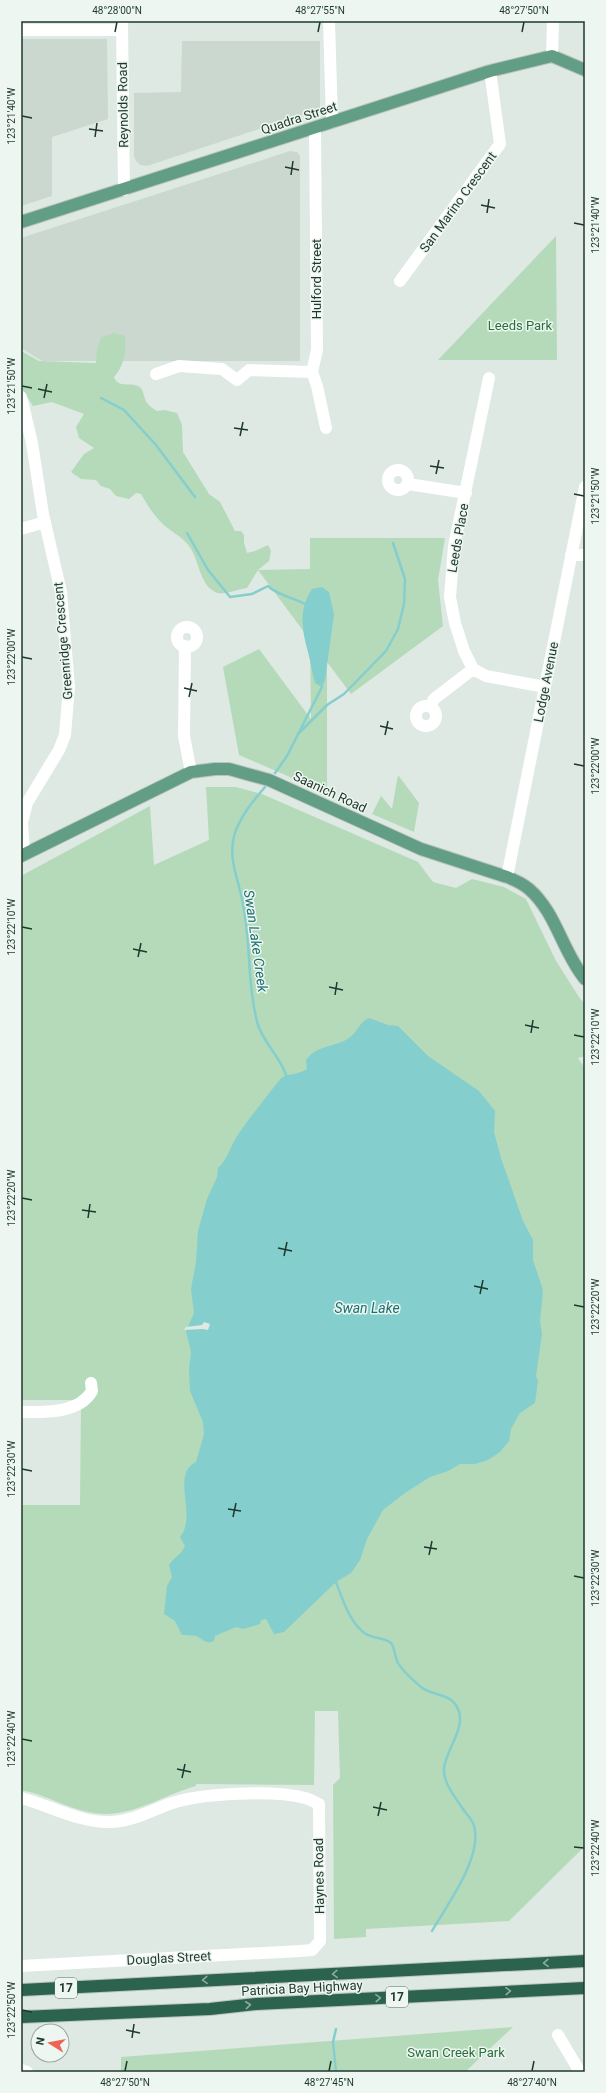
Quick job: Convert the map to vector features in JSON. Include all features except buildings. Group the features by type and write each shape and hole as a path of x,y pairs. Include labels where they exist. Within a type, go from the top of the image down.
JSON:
{"highway":[{"name":"Patricia Bay Highway","path":"21,1990 585,1961"},
{"path":"21,1983 79,1980 111,1985"},
{"name":"Patricia Bay Highway","path":"21,2017 210,2009 256,2004 585,1988"},
{"path":"21,2025 142,2018 210,2009"}],"main road":[{"name":"Quadra Street","path":"21,222 490,71 552,56"},
{"path":"552,56 585,70"},
{"name":"Saanich Road","path":"22,855 191,772 229,769 269,780 421,849 507,877 530,889 543,905 574,963 585,980"}],"street":[{"path":"329,21 332,122"},
{"path":"552,56 553,21"},
{"path":"21,30 122,25"},
{"name":"Reynolds Road","path":"122,25 124,190"},
{"name":"San Marino Crescent","path":"400,281 500,144 490,71"},
{"name":"Hulford Street","path":"312,372 317,350 315,128"},
{"path":"156,374 179,366 222,369 237,380 249,370 312,372 317,386 326,428"},
{"name":"Leeds Place","path":"473,669 464,651 455,623 450,596 452,560 489,378"},
{"name":"Greenridge Crescent","path":"21,397 32,443 45,522 61,592 69,687 68,716 65,735 59,750 27,803 22,822 22,855"},
{"path":"408,484 466,493"},
{"name":"Lodge Avenue","path":"507,877 585,487"},
{"path":"21,529 45,522"},
{"path":"571,555 585,555"},
{"path":"185,646 184,736 191,772"},
{"path":"430,707 434,699 473,669 486,676 545,687"},
{"path":"21,1412 66,1409 90,1396 92,1392 91,1383"},
{"name":"Haynes Road","path":"21,1798 88,1820 110,1822 137,1817 173,1803 200,1797 228,1794 266,1794 305,1798 319,1804 320,1941 317,1947"},
{"name":"Douglas Street","path":"21,1966 300,1951 312,1950 317,1947"},
{"path":"558,2035 580,2072"},
{"path":"21,2070 27,2072"}],"shaded area":[{"path":"21,39 107,39 108,119 52,137 52,196 21,206"},
{"path":"182,41 320,41 320,109 147,166 140,165 134,156 134,93 181,92"},
{"path":"290,151 297,152 300,156 300,361 42,361 21,348 21,238"}],"green space":[{"name":"Leeds Park","path":"556,236 557,360 438,360"},
{"path":"114,333 125,336 123,363 114,377 116,381 122,384 134,385 141,388 147,403 157,411 165,410 177,413 182,425 183,452 209,494 220,502 235,531 241,531 244,535 244,543 247,553 268,545 271,551 269,561 258,570 247,588 226,593 215,592 206,584 189,545 160,522 151,511 141,494 136,493 129,499 116,496 110,489 101,486 96,480 81,479 71,472 84,454 94,448 79,438 76,427 84,414 52,402 33,406 21,387 21,351 39,361 96,363 97,350 101,337"},
{"path":"310,538 445,538 438,580 443,626 351,694 327,662 327,793 239,755 223,667 259,649 311,719 310,640 258,570 310,569"},
{"path":"398,775 419,803 414,832 372,814 381,796 392,809"},
{"path":"206,787 236,787 262,794 418,862 433,882 456,888 472,879 504,887 526,899 556,961 581,1000 585,1003 585,1056 578,1058 585,1068 585,1846 509,1921 366,1929 366,1937 334,1939 333,1785 340,1778 338,1711 315,1711 314,1785 196,1784 196,1786 182,1790 143,1806 117,1813 103,1814 79,1810 38,1794 21,1790 21,1505 80,1505 81,1400 21,1400 21,876 150,806 154,865 209,840"},
{"name":"Swan Creek Park","path":"513,2027 465,2072 121,2072 121,2057"}],"water":[{"path":"322,587 329,592 334,614 325,680 322,687 315,683 304,636 302,620 305,605 312,589"},
{"name":"Swan Lake","path":"369,1018 388,1025 398,1026 428,1056 479,1091 495,1111 494,1132 501,1158 523,1221 533,1240 533,1260 543,1290 540,1321 542,1334 536,1376 538,1381 535,1403 520,1413 511,1429 509,1441 500,1452 488,1460 475,1464 460,1464 448,1471 430,1477 405,1493 383,1510 367,1539 360,1560 351,1573 336,1582 284,1632 274,1634 266,1619 261,1620 260,1624 243,1629 236,1627 215,1636 214,1641 206,1642 196,1636 182,1635 175,1621 164,1614 167,1586 172,1577 169,1565 185,1546 180,1537 185,1528 186,1518 184,1485 185,1476 189,1468 196,1462 204,1434 203,1422 190,1391 189,1370 191,1352 186,1331 194,1313 191,1289 196,1262 198,1231 207,1199 217,1177 218,1168 227,1157 237,1136 281,1078 307,1069 306,1060 311,1055 316,1051 349,1038 363,1022"}],"pier":[{"path":"204,1322 210,1324 208,1330 184,1330 186,1327 202,1325"}],"waterway":[{"name":"Swan Lake Creek","path":"101,398 124,410 156,445 195,497"},
{"name":"Swan Lake Creek","path":"187,533 208,570 230,597 252,594 268,586 281,594 305,604"},
{"path":"298,734 327,705 344,694 386,651 398,629 404,604 405,579 393,543"},
{"name":"Swan Lake Creek","path":"275,773 287,756 322,687"},
{"name":"Swan Lake Creek","path":"265,787 251,804 236,829 232,845 232,854 245,919 252,995 258,1025 286,1075"},
{"name":"Swan Lake Creek","path":"336,1582 347,1610 360,1630 369,1636 391,1643 398,1663 405,1673 425,1690 450,1699 454,1702 460,1714 458,1730 448,1753 444,1774 450,1790 471,1819 474,1826 475,1838 469,1866 454,1895 432,1931"},
{"name":"Swan Lake Creek","path":"336,2029 333,2042 336,2072"}]}
